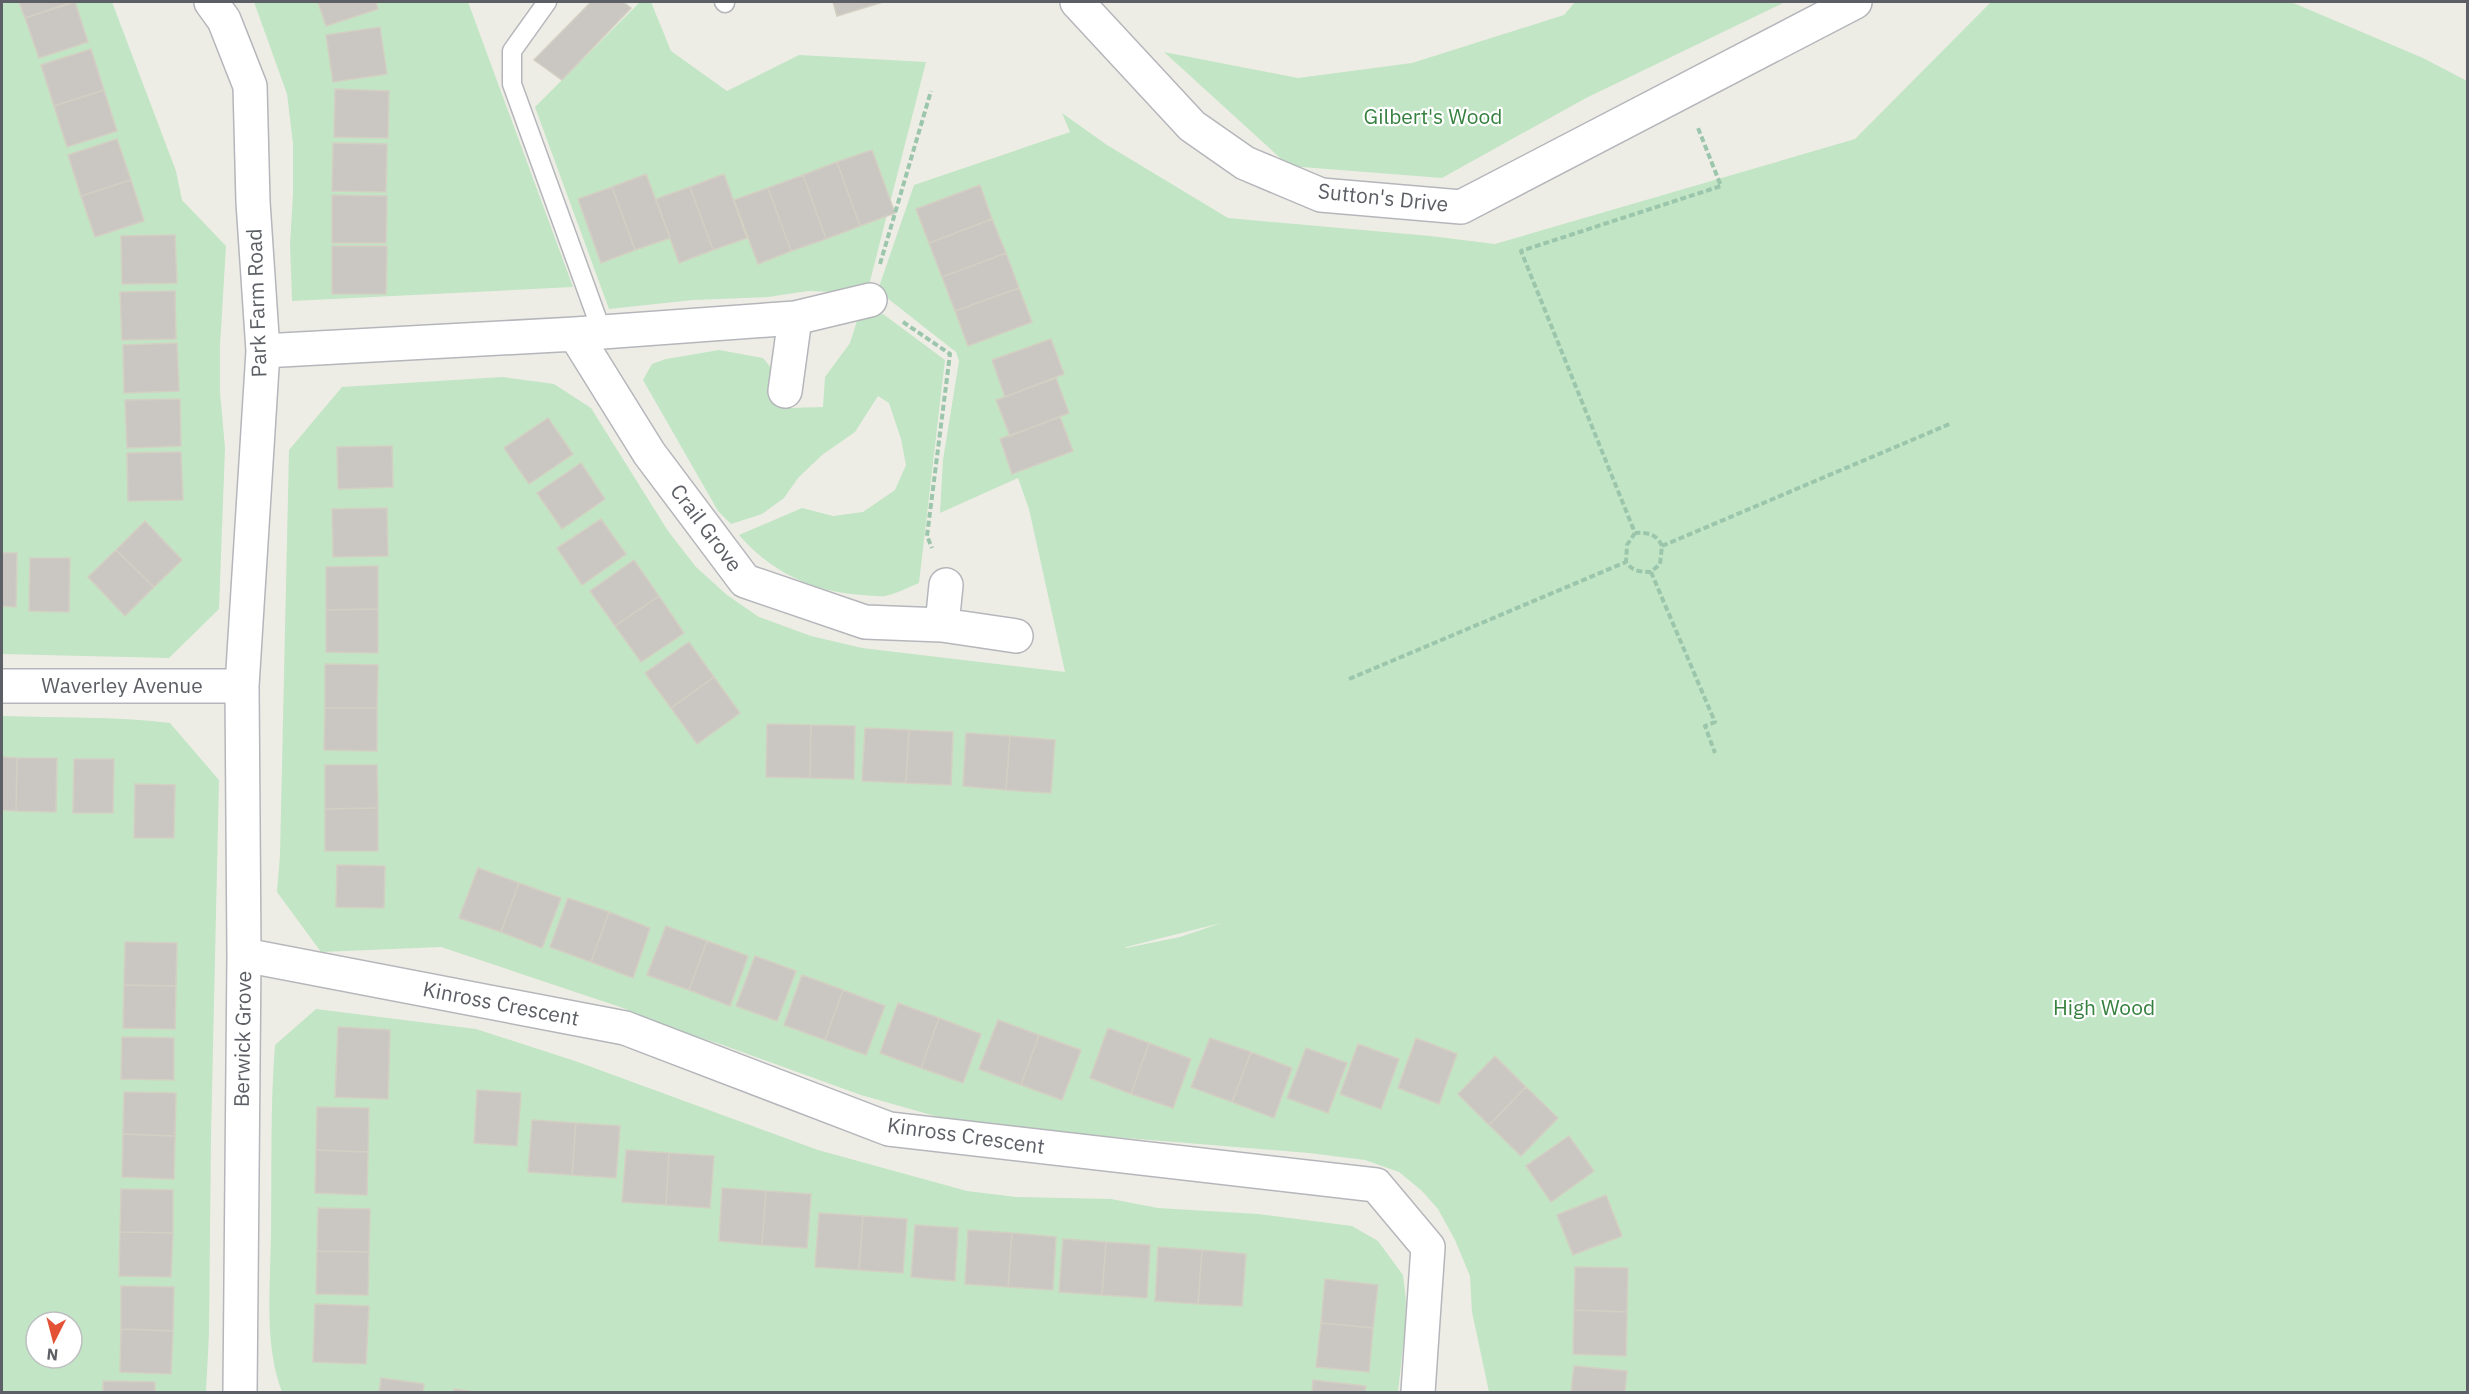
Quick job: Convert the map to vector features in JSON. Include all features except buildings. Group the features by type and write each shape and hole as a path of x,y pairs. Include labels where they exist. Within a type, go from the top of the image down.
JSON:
{"street":[{"name":"Park Farm Road","path":"211,2 224,20 250,86 253,202 262,351 242,686"},
{"name":"Sutton's Drive","path":"1077,2 1117,48 1192,126 1245,163 1321,195 1461,207 1855,2"},
{"path":"262,351 589,333 795,318 870,300"},
{"path":"785,392 795,318"},
{"name":"Crail Grove","path":"589,333 650,453 745,581 865,622 942,625 1016,636"},
{"path":"942,625 946,585"},
{"name":"Waverley Avenue","path":"2,686 242,686"},
{"name":"Berwick Grove","path":"240,1392 244,956 242,686"},
{"name":"Kinross Crescent","path":"244,956 625,1028 889,1129 1376,1185 1428,1247 1418,1392"}],"lane":[{"path":"547,2 512,51 512,84 589,333"}],"path":[{"path":"1635,533 1521,251 1721,186 1684,91"},
{"path":"931,92 870,300 950,354 927,536 946,585"},
{"path":"1662,546 1952,423"},
{"path":"1645,532 1654,536 1662,546 1660,564 1651,572 1640,572 1630,568 1626,562 1624,551 1635,533 1645,532"},
{"path":"1349,679 1626,562"},
{"path":"1651,572 1715,722 1705,726 1715,753"}],"green space":[{"path":"2,2 112,2 176,171 182,200 226,246 220,346 220,392 225,448 219,609 169,658 2,654"},
{"path":"254,2 468,2 573,287 292,301 290,245 293,144 287,94"},
{"path":"640,2 651,2 671,51 727,91 799,55 926,62 867,293 808,291 768,297 693,300 609,309 535,107"},
{"name":"Gilbert's Wood","path":"1575,2 1785,2 1586,98 1442,178 1289,166 1164,52 1298,78 1412,63 1564,15"},
{"name":"High Wood","path":"1991,2 2291,2 2423,58 2467,81 2467,1392 1489,1392 1472,1312 1470,1276 1455,1240 1438,1209 1422,1191 1399,1172 1365,1160 1309,1153 1114,1137 1055,1135 949,1120 861,1095 720,1044 674,1030 626,1009 441,947 321,952 277,892 280,855 289,450 342,387 502,377 554,384 591,408 668,531 696,567 727,595 759,617 811,636 862,648 1065,672 1029,509 1018,478 940,513 943,460 959,361 956,352 882,294 879,287 914,185 1070,132 1062,113 1107,145 1228,218 1495,244 1855,139","holes":["1221,923 1180,937 1126,948"]},
{"path":"883,314 945,360 919,583 894,594 879,596 826,590 794,578 765,560 739,535 802,508 833,516 863,512 895,490 906,465 901,439 889,403 878,396 855,432 822,455 798,478 784,498 762,514 731,524 718,511 643,380 652,364 666,359 719,350 763,358 786,386 790,408 823,407 825,377 850,343 857,321"},
{"path":"2,716 107,718 170,723 219,780 206,1392 2,1392"},
{"path":"316,1009 476,1029 578,1062 818,1150 967,1191 1016,1197 1111,1199 1158,1208 1258,1214 1352,1226 1378,1241 1403,1275 1406,1301 1405,1329 1398,1392 282,1392 272,1353 269,1312 275,1045"}]}
